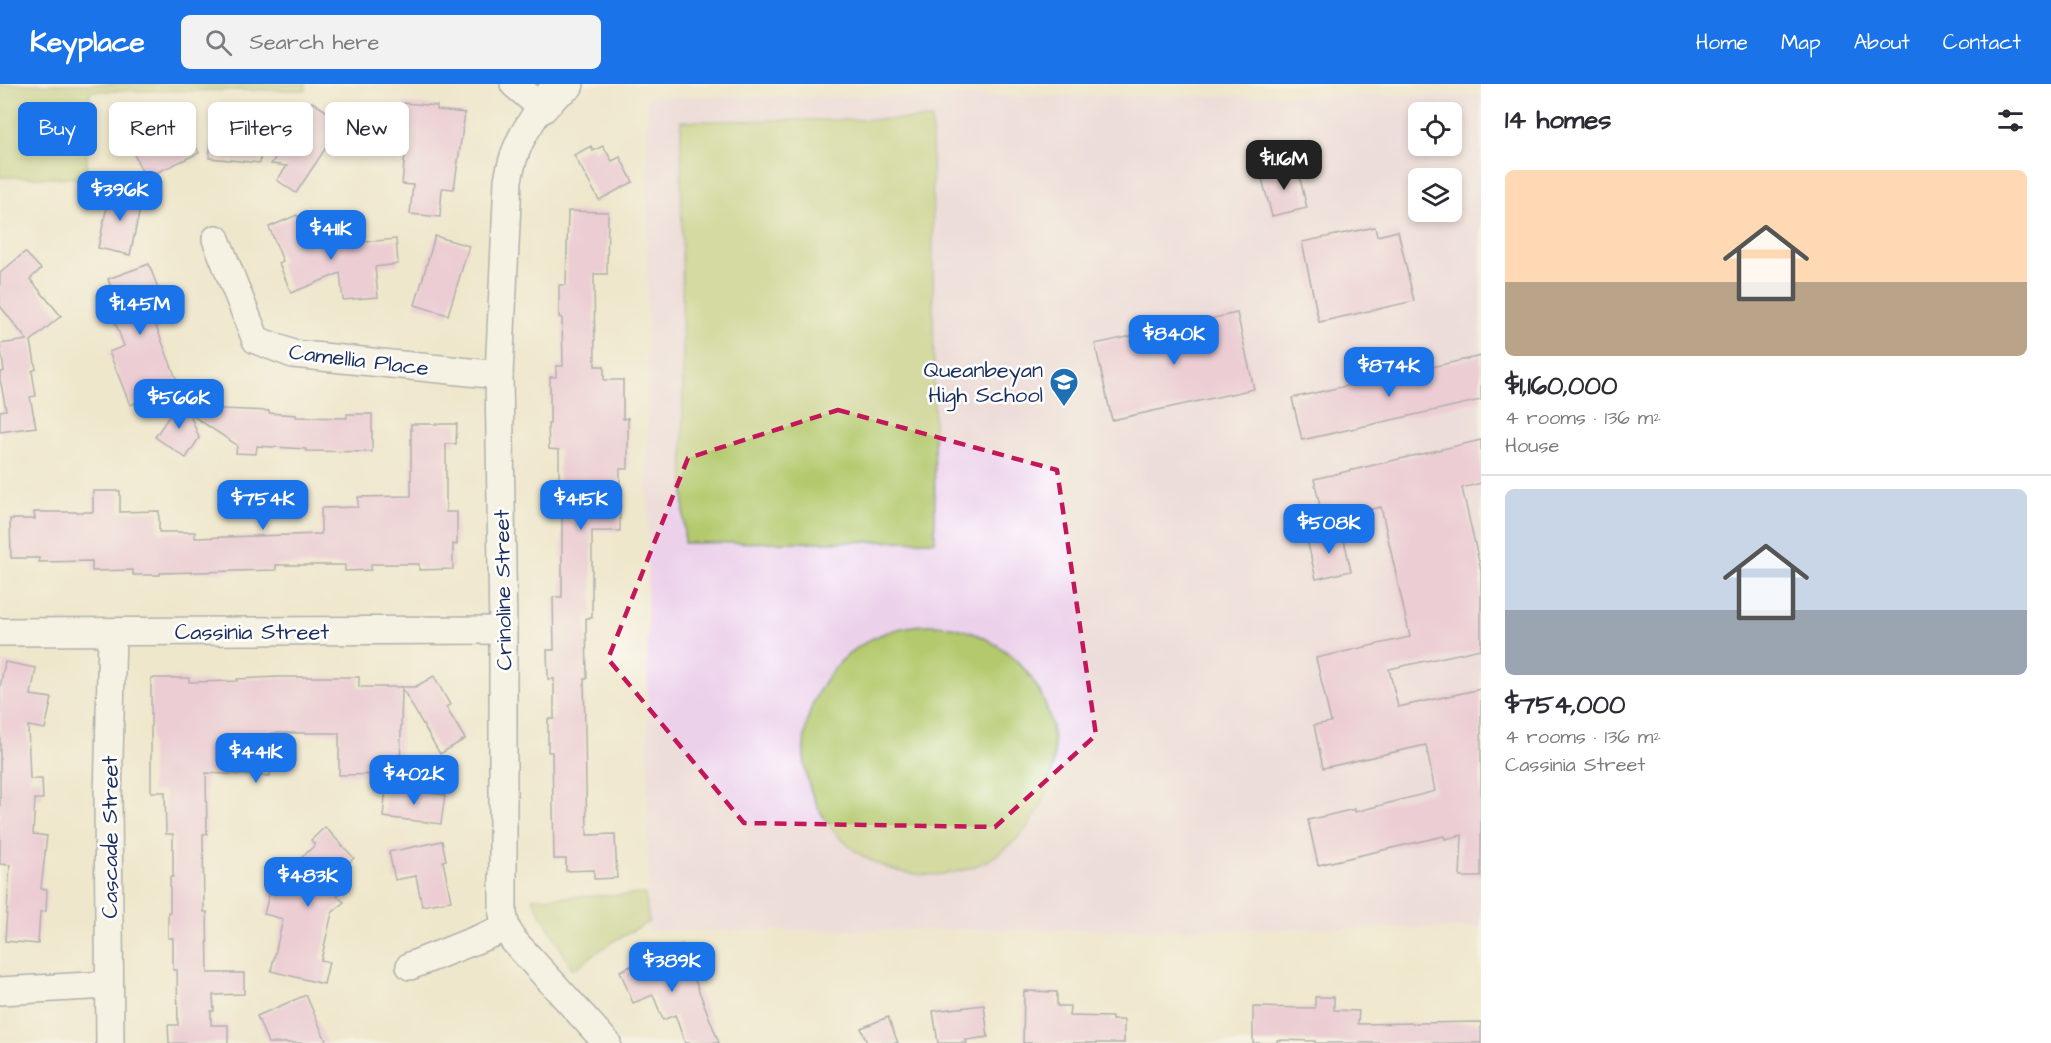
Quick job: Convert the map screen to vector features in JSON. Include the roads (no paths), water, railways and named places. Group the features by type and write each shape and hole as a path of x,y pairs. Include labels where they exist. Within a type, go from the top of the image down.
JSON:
{"street":[{"path":"514,84 541,107 555,92 567,84"},
{"name":"Crinoline Street","path":"506,928 503,914 503,630 499,375 508,180 513,156 522,135 541,107"},
{"name":"Camellia Place","path":"216,239 256,340 293,354 499,375"},
{"name":"Cassinia Street","path":"0,632 503,630"},
{"name":"Cascade Street","path":"110,1043 108,799 111,632"},
{"path":"410,966 506,928 514,940 607,1043"},
{"path":"0,991 108,985"}],"place":[{"name":"Queanbeyan High School","path":"1064,408"}]}
